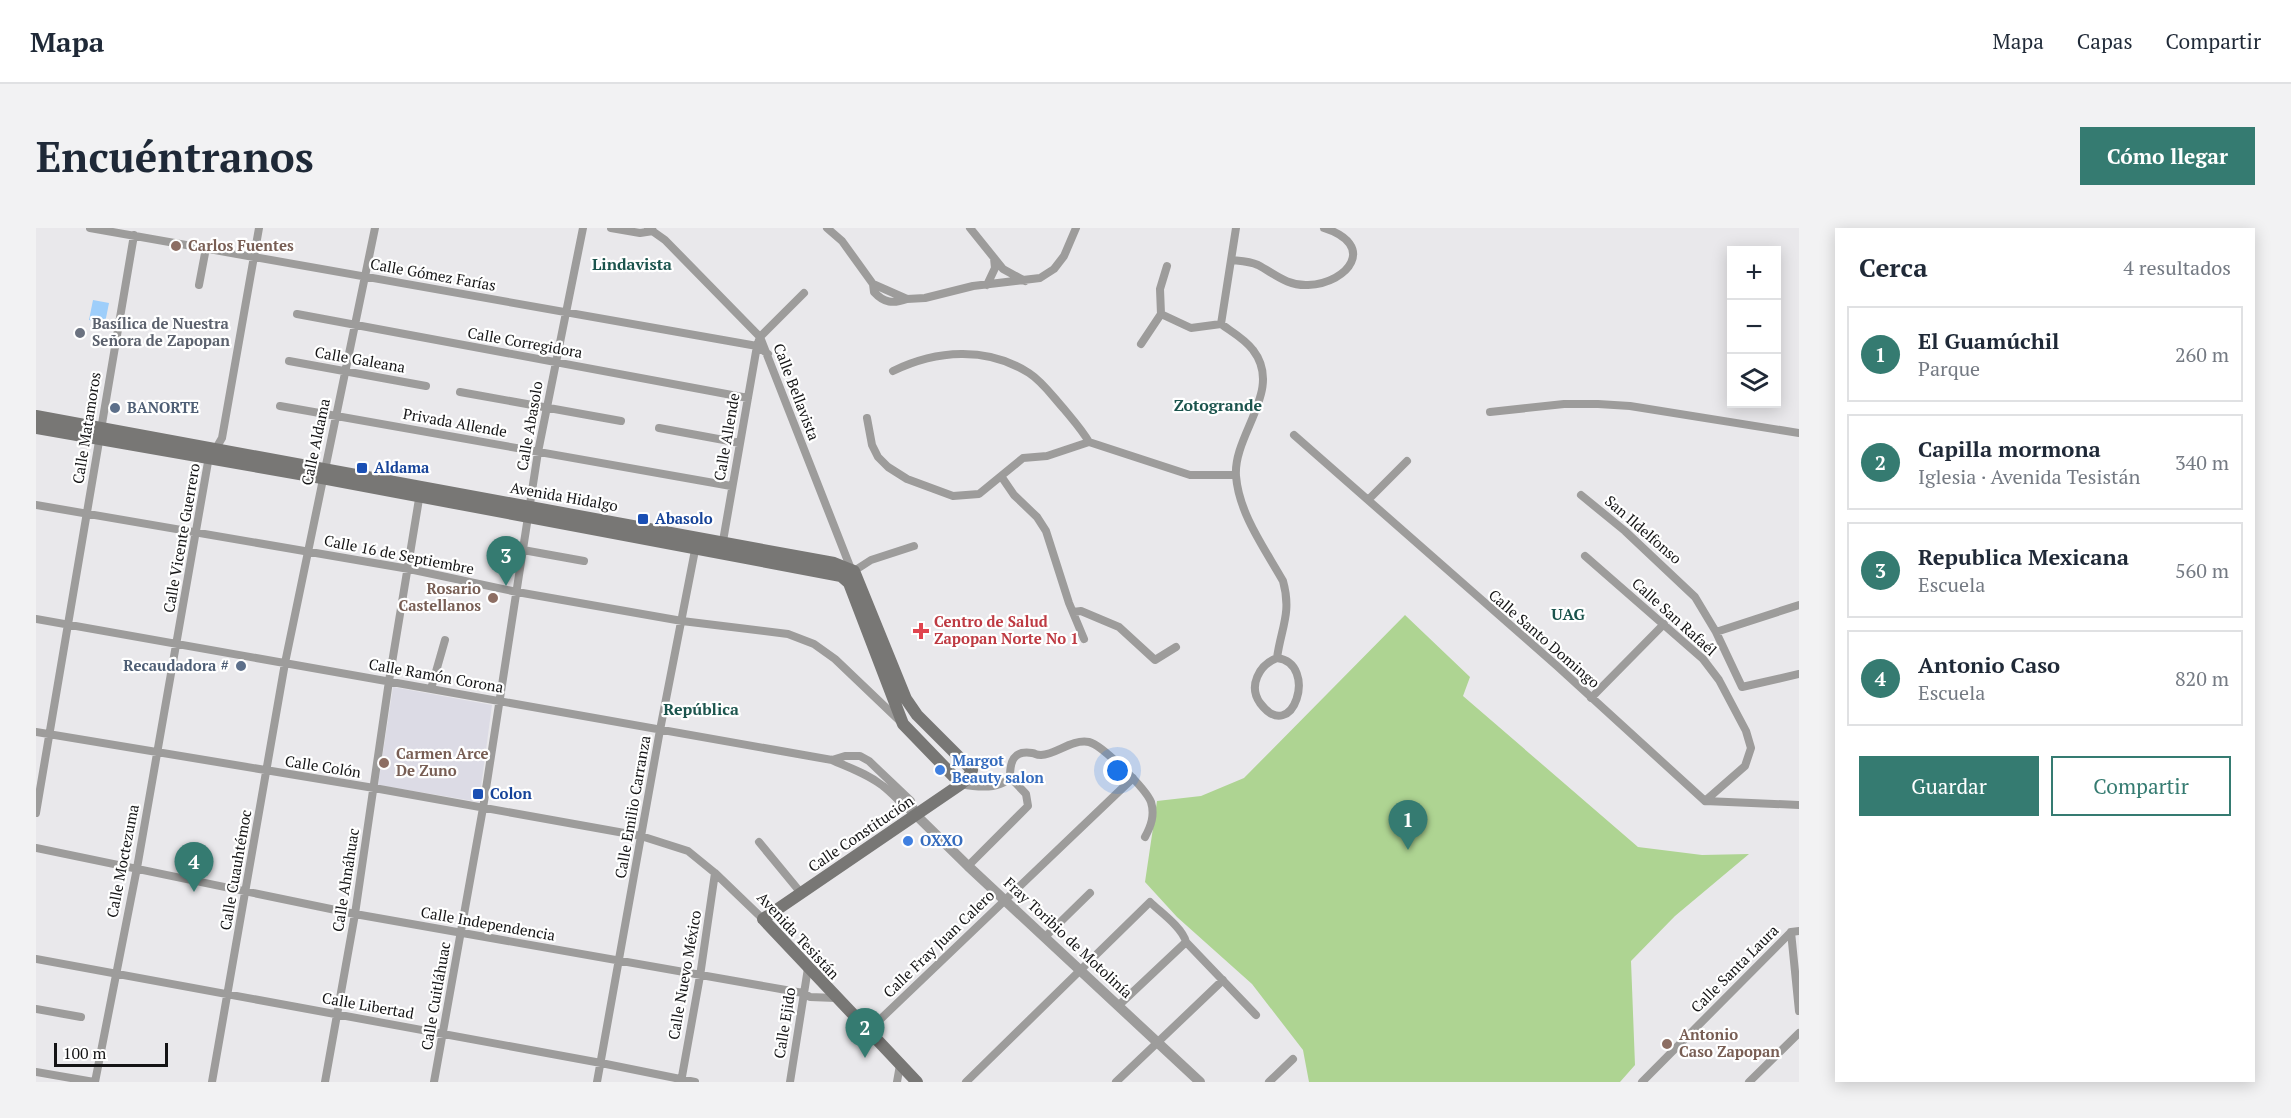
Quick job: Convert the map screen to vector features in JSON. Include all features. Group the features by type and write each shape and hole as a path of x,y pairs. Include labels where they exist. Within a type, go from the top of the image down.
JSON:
{"main road":[{"name":"Avenida Hidalgo","path":"36,416 99,433 797,561 834,563 852,570"},
{"name":"Avenida Hidalgo","path":"36,428 99,433"},
{"name":"Avenida Hidalgo","path":"696,542 723,541 797,561 841,576 849,583 903,724 961,784"},
{"path":"852,570 906,699 917,715 972,770"},
{"name":"Calle Constitución","path":"763,919 961,784 969,778 972,770"},
{"name":"Avenida Tesistán","path":"763,919 916,1082"}],"street":[{"name":"Calle Gómez Farías","path":"90,228 567,313 759,342"},
{"name":"Calle Vicente Guerrero","path":"176,644 213,453 222,438 260,228"},
{"name":"Calle Aldama","path":"285,663 375,228"},
{"name":"Calle Abasolo","path":"499,701 538,452 583,228"},
{"path":"611,228 640,233 651,230"},
{"path":"827,228 842,241 873,284 874,292 891,303 925,298 973,286 1040,278 1054,269 1064,256 1076,228"},
{"path":"970,228 1007,272 1024,281"},
{"path":"1221,324 1236,228"},
{"path":"1231,260 1249,262 1283,281 1296,285 1322,283 1345,271 1352,261 1353,251 1350,242 1343,235 1324,228"},
{"name":"Calle Bellavista","path":"651,230 665,240 768,354 852,570"},
{"name":"Calle Matamoros","path":"36,813 134,236"},
{"path":"199,285 206,248"},
{"path":"987,285 993,273 994,258"},
{"path":"1141,344 1161,314 1160,289 1167,266"},
{"path":"759,342 804,293"},
{"name":"Calle Corregidora","path":"297,314 748,398"},
{"path":"1161,314 1191,328 1221,324 1253,350 1259,360 1264,381 1257,405 1239,448 1236,475 1246,512 1283,581 1286,592 1288,610 1277,658"},
{"name":"Calle Allende","path":"723,541 759,342"},
{"path":"893,371 932,356 958,353 1009,363 1029,373 1041,383 1089,442 1190,475 1236,475"},
{"name":"Calle Galeana","path":"289,361 426,386"},
{"path":"460,392 621,422"},
{"path":"1490,412 1564,404 1619,406 1799,434"},
{"name":"Privada Allende","path":"280,406 732,486"},
{"path":"867,418 872,445 878,458 907,479 953,496 979,494 1023,458 1047,456 1089,442"},
{"path":"659,428 740,443"},
{"name":"Calle Santo Domingo","path":"1294,435 1705,801"},
{"path":"1368,500 1407,461"},
{"path":"1001,476 1014,495 1037,517 1046,531 1084,639"},
{"name":"Calle Ahnáhuac","path":"325,1082 355,914 420,491"},
{"name":"San Ildelfonso","path":"1581,495 1686,586 1716,632 1742,687 1799,674"},
{"name":"Calle 16 de Septiembre","path":"36,505 409,569 517,592 682,621 788,634 803,639 835,659 903,724"},
{"name":"Calle Emilio Carranza","path":"597,1082 696,542"},
{"path":"852,570 871,560 914,546"},
{"path":"523,550 584,561"},
{"name":"Calle San Rafaél","path":"1585,556 1703,659 1719,680 1746,731 1751,748 1745,766 1705,801"},
{"path":"1716,632 1799,604"},
{"path":"1073,612 1081,611 1119,627 1155,660 1176,647"},
{"name":"Calle Ramón Corona","path":"36,619 832,760 864,774 884,787 903,807 916,815"},
{"path":"1591,698 1664,624"},
{"path":"431,689 445,640"},
{"name":"Calle Moctezuma","path":"95,1082 137,868 176,644"},
{"path":"1277,658 1288,662 1293,668 1299,685 1295,707 1280,715 1272,713 1261,704 1255,690 1259,673 1270,661 1277,658"},
{"name":"Calle Cuauhtémoc","path":"212,1082 285,663"},
{"name":"Calle Cuitláhuac","path":"434,1082 462,932 499,701"},
{"name":"Calle Colón","path":"36,732 157,754 374,788 641,836"},
{"path":"968,866 1028,806 1026,794 1010,777 1010,761 1019,753 1043,755 1068,745 1087,742 1095,744 1133,778 1151,801 1153,819 1145,837"},
{"name":"Calle Ramón Corona","path":"832,760 845,756 860,756 869,761 911,801 916,815"},
{"path":"972,770 988,785"},
{"path":"961,784 1001,785 1010,777"},
{"name":"Calle Fray Juan Calero","path":"867,1032 1133,778"},
{"path":"1705,801 1799,805"},
{"name":"Fray Toribio de Motolinía","path":"916,815 1200,1082"},
{"name":"Avenida Tesistán","path":"641,836 688,851 716,873 763,919"},
{"path":"759,842 801,892"},
{"name":"Calle Independencia","path":"36,848 137,868 142,872 355,914 803,993 810,997 836,998"},
{"name":"Calle Nuevo México","path":"681,1081 716,873"},
{"path":"1045,938 1090,893"},
{"path":"966,1082 1150,902 1176,927 1185,937 1186,942 1256,1015"},
{"path":"1795,931 1799,1011"},
{"name":"Calle Santa Laura","path":"1642,1082 1795,931"},
{"path":"1118,1006 1186,942"},
{"name":"Calle Libertad","path":"36,959 695,1082"},
{"name":"Calle Ejido","path":"790,1082 808,968"},
{"path":"1116,1082 1223,980"},
{"path":"36,1009 81,1017"},
{"path":"1749,1082 1799,1033"},
{"path":"1269,1082 1293,1059"},
{"path":"897,1082 900,1065"},
{"path":"36,1072 95,1082"}],"shaded area":[{"path":"393,687 492,705 479,802 378,785"}],"green space":[{"path":"1405,615 1470,677 1463,696 1638,847 1702,855 1749,854 1675,916 1631,961 1635,1065 1620,1082 1309,1082 1303,1050 1252,984 1177,917 1145,882 1157,801 1201,796 1244,778"}],"water":[{"path":"93,300 109,303 105,323 89,320"}],"place":[{"name":"Carlos Fuentes","path":"176,246"},
{"name":"Basílica de Nuestra Señora de Zapopan","path":"80,333"},
{"name":"BANORTE","path":"115,408"},
{"name":"Aldama","path":"362,468"},
{"name":"Abasolo","path":"643,519"},
{"name":"Republica Mexicana","path":"506,586"},
{"name":"Rosario Castellanos","path":"493,598"},
{"name":"Centro de Salud Zapopan Norte No 1","path":"921,631"},
{"name":"Recaudadora #","path":"241,666"},
{"name":"Carmen Arce De Zuno","path":"384,763"},
{"name":"Margot Beauty salon","path":"940,770"},
{"name":"Colon","path":"478,794"},
{"name":"OXXO","path":"908,841"},
{"name":"El Guamúchil","path":"1408,850"},
{"name":"Antonio Caso","path":"194,892"},
{"name":"Antonio Caso Zapopan","path":"1667,1044"},
{"name":"Capilla mormona","path":"865,1058"}],"district":[{"name":"Lindavista","path":"632,264"},
{"name":"Zotogrande","path":"1218,405"},
{"name":"UAG","path":"1568,614"},
{"name":"República","path":"701,709"}]}
